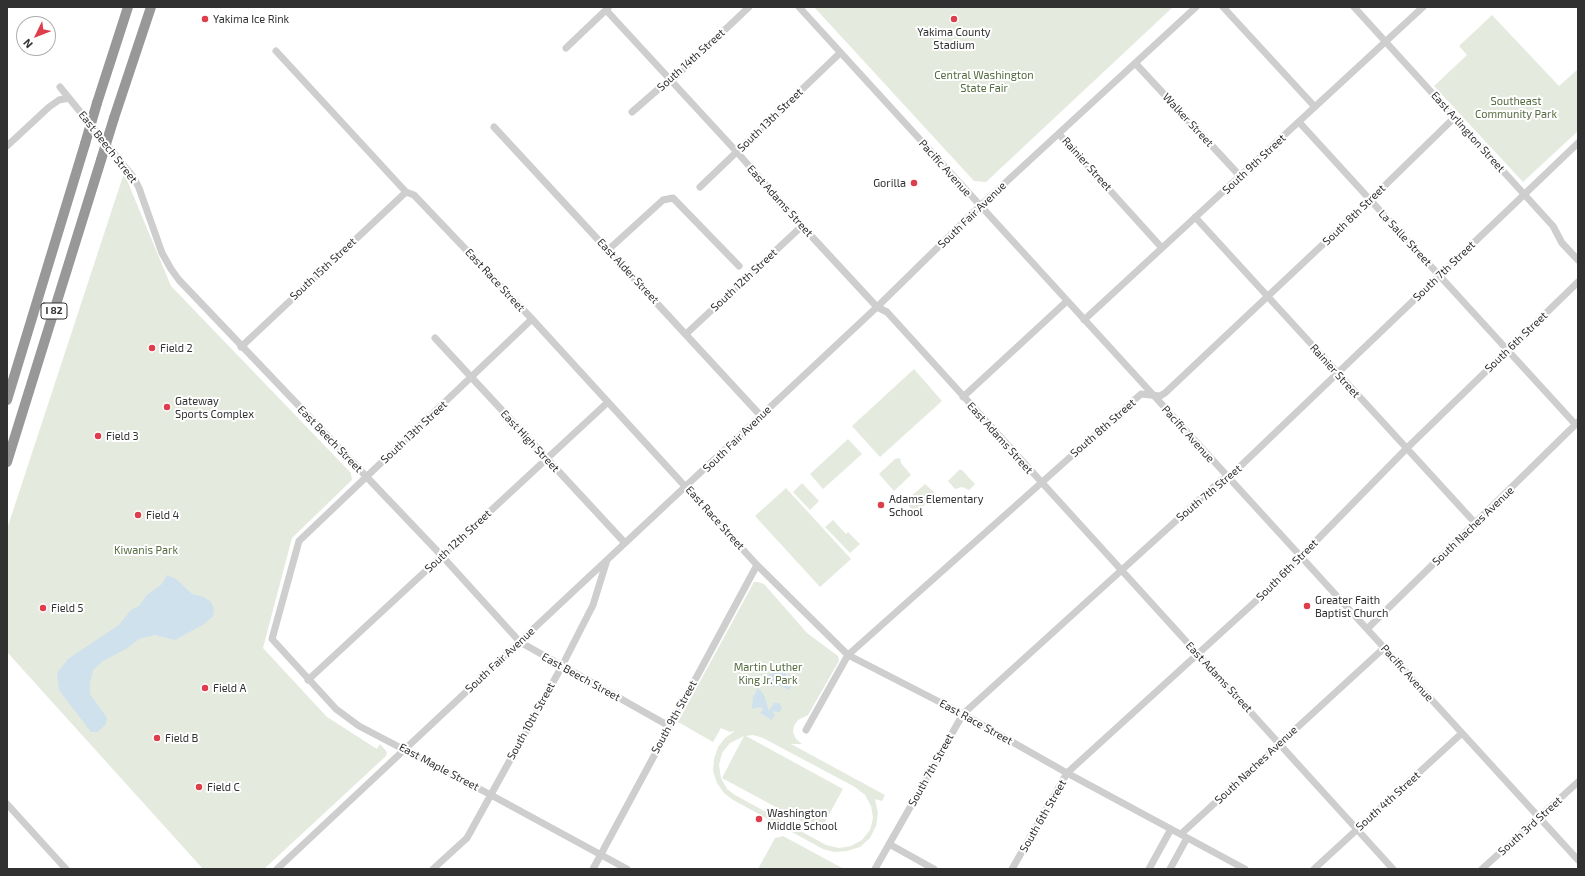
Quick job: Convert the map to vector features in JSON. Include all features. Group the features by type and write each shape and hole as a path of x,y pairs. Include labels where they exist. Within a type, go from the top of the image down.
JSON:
{"highway":[{"name":"I 82","path":"7,400 97,103 128,7"},
{"name":"I 82","path":"7,462 114,118 151,7"},
{"path":"7,471 21,416"}],"street":[{"name":"South 14th Street","path":"632,112 663,85 672,80 749,7"},
{"name":"Pacific Avenue","path":"799,7 1578,860"},
{"name":"South Fair Avenue","path":"277,869 877,307 980,206 1136,64 1196,7"},
{"path":"1223,7 1314,107"},
{"name":"East Arlington Street","path":"1354,7 1553,226 1562,243 1578,260"},
{"name":"South 9th Street","path":"1084,320 1423,7"},
{"name":"East Adams Street","path":"608,8 802,226 877,307 887,312 1040,483 1121,569 1393,869"},
{"path":"566,48 608,8"},
{"name":"East Race Street","path":"276,51 406,192 414,194 532,319 758,565 848,655 962,714 1067,773 1245,869"},
{"name":"South 13th Street","path":"700,187 840,53"},
{"name":"Walker Street","path":"1136,64 1240,176"},
{"name":"East Beech Street","path":"60,87 134,178 162,253 171,269 241,347 442,556 520,642 669,726"},
{"path":"7,146 49,107 59,100 68,98"},
{"name":"South 8th Street","path":"806,730 848,655 1141,394 1160,396 1165,393 1370,200 1454,118"},
{"name":"La Salle Street","path":"1299,122 1577,424"},
{"name":"East Alder Street","path":"494,127 761,416"},
{"name":"Rainier Street","path":"1059,134 1162,248"},
{"name":"South 7th Street","path":"875,869 962,714 1221,480 1228,478 1578,143"},
{"name":"South 15th Street","path":"241,347 406,192"},
{"path":"608,250 663,200 674,198 739,266"},
{"name":"Rainier Street","path":"1195,217 1337,374 1476,524"},
{"name":"South 12th Street","path":"686,334 802,226"},
{"name":"South 6th Street","path":"1012,869 1067,773 1268,590 1406,449 1578,282"},
{"path":"962,396 1067,300"},
{"name":"South 13th Street","path":"272,639 299,541 532,319"},
{"name":"East High Street","path":"435,338 625,543"},
{"name":"South 12th Street","path":"308,680 608,402"},
{"name":"South Naches Avenue","path":"1367,629 1577,424"},
{"name":"South 10th Street","path":"434,869 467,838 562,666 593,605 607,560"},
{"name":"South 9th Street","path":"593,869 669,726 758,565"},
{"name":"East Maple Street","path":"272,639 336,709 359,726 491,794 628,869"},
{"name":"South Naches Avenue","path":"1170,869 1184,836 1280,743 1384,648"},
{"name":"South 4th Street","path":"1314,869 1462,733"},
{"name":"South 3rd Street","path":"1482,869 1578,782"},
{"path":"7,804 66,869"},
{"path":"1149,869 1171,829"},
{"path":"889,844 934,869"}],"green space":[{"name":"Central Washington State Fair","path":"814,7 1173,7 986,182 974,181"},
{"name":"Southeast Community Park","path":"1492,15 1559,86 1578,69 1578,131 1523,182 1434,86 1467,55 1459,46"},
{"name":"Kiwanis Park","path":"124,173 171,286 351,473 352,480 292,538 263,648 327,717 377,749 380,744 387,752 386,756 264,869 203,869 7,652 7,529"},
{"path":"914,369 942,401 880,457 852,426"},
{"path":"848,439 862,454 823,489 810,474"},
{"path":"900,458 901,463 911,475 894,491 879,474 895,459"},
{"path":"959,470 962,470 975,484 969,490 962,487 955,489 948,481"},
{"path":"802,483 819,501 810,510 793,492"},
{"path":"925,484 936,494 918,511 912,510 909,506 908,499"},
{"path":"786,488 851,559 820,587 755,516"},
{"path":"833,520 846,534 848,532 860,544 850,553 825,527"},
{"name":"Martin Luther King Jr. Park","path":"754,582 764,584 807,633 838,656 839,661 808,715 798,720 794,726 793,732 796,739 802,744 791,744 885,795 882,801 875,799 878,813 876,826 870,838 860,847 847,851 834,852 823,849 733,800 724,793 717,783 713,771 714,759 718,747 725,738 735,731 730,732 721,728 713,742 678,722","holes":["753,735 763,738 855,787 865,795 871,806 873,818 870,830 862,840 851,846 839,848 826,845 735,795 727,789 721,778 719,765 722,753 730,743 744,736 722,778 820,831 843,789 746,736"]},
{"path":"783,836 844,869 758,869 775,838"}],"water":[{"path":"167,575 176,579 192,594 204,597 211,602 214,609 213,616 204,624 175,640 155,635 139,639 126,649 103,661 93,670 90,683 90,694 107,718 106,724 98,732 91,732 59,690 57,673 68,659 119,625 131,610 139,606 147,595 162,584"},
{"path":"781,667 787,671 785,677 788,678 790,675 795,678 789,690 777,684 773,687 768,684 769,674 771,674 773,670 778,672"},
{"path":"758,688 764,695 769,711 774,703 779,703 781,706 782,709 779,712 772,711 775,715 772,720 760,713 763,710 761,707 752,709 753,697"}],"place":[{"name":"Yakima Ice Rink","path":"205,19"},
{"name":"Yakima County Stadium","path":"954,19"},
{"name":"Gorilla","path":"914,183"},
{"name":"Field 2","path":"152,348"},
{"name":"Gateway Sports Complex","path":"167,407"},
{"name":"Field 3","path":"98,436"},
{"name":"Adams Elementary School","path":"881,505"},
{"name":"Field 4","path":"138,515"},
{"name":"Greater Faith Baptist Church","path":"1307,606"},
{"name":"Field 5","path":"43,608"},
{"name":"Field A","path":"205,688"},
{"name":"Field B","path":"157,738"},
{"name":"Field C","path":"199,787"},
{"name":"Washington Middle School","path":"759,819"}]}
